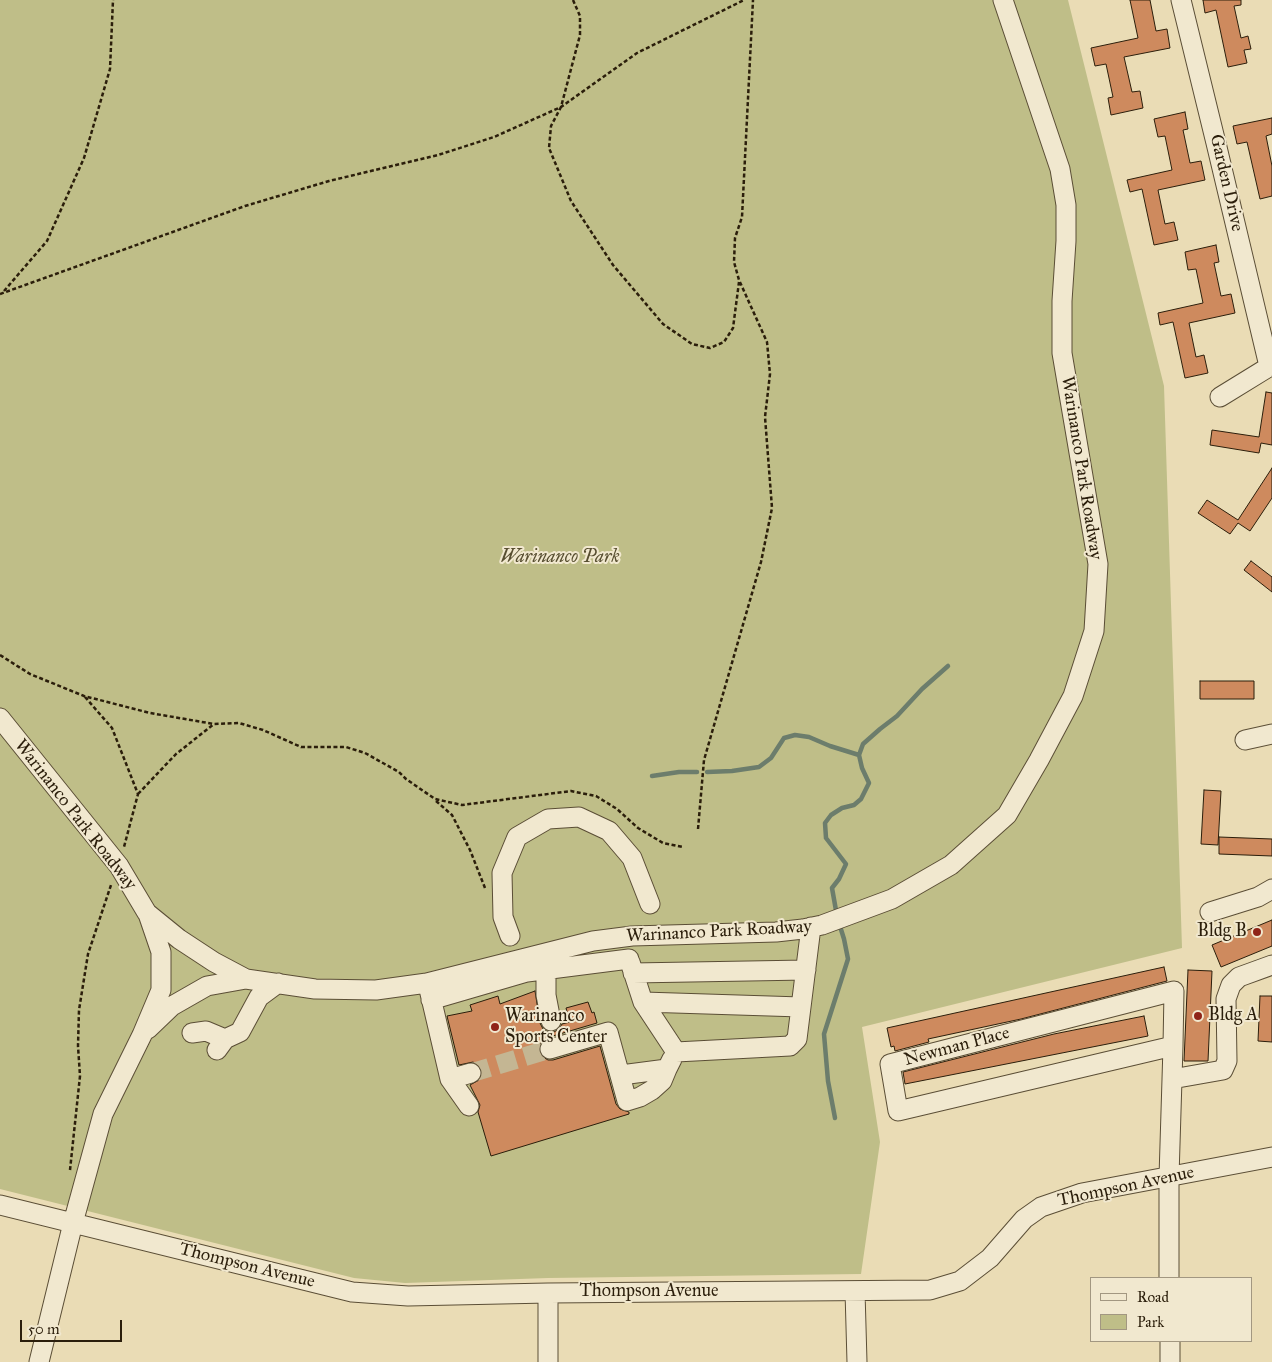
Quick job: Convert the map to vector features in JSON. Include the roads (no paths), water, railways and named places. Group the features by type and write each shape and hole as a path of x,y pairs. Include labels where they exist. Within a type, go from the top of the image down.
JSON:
{"street":[{"name":"Warinanco Park Roadway","path":"142,1035 172,1006 208,986 246,979 315,989 429,991 527,956 593,941 622,937 776,932 817,926 853,915 892,899 951,865 1007,815 1073,696 1094,631 1098,564 1062,353 1066,205 1060,169 1003,0"},
{"name":"Garden Drive","path":"1181,0 1271,366"},
{"path":"1220,397 1271,366"},
{"name":"Warinanco Park Roadway","path":"0,718 119,866 147,913 161,952 161,990 142,1035 103,1114 73,1223 39,1362"},
{"path":"1244,740 1272,734"},
{"path":"510,936 503,917 502,873 517,837 548,819 579,817 609,831 632,858 650,904"},
{"path":"1210,912 1258,897 1272,889"},
{"name":"Warinanco Park Roadway","path":"147,913 179,939 214,962 246,979"},
{"path":"676,1052 790,1046 797,1039 806,970 817,926"},
{"path":"622,937 643,1002 676,1052"},
{"path":"1172,1078 1223,1070 1227,1061 1226,999 1231,985 1239,977 1272,965"},
{"path":"469,1106 450,1079 429,991 546,970 631,966 806,970"},
{"path":"546,970 546,996 552,1021"},
{"path":"192,1033 206,1031 221,1045 240,1032 260,997 278,983"},
{"name":"Newman Place","path":"1169,1277 1169,1177 1173,1046 1174,991 890,1064 898,1111 1173,1046"},
{"path":"643,1002 801,1008"},
{"path":"550,1049 608,1032 628,1101 652,1090 662,1081 676,1052"},
{"path":"621,1075 667,1069"},
{"path":"450,1079 471,1073"},
{"name":"Thompson Avenue","path":"0,1206 352,1292 408,1296 930,1290 960,1281 990,1258 1024,1219 1041,1207 1082,1193 1272,1157"},
{"path":"854,1291 857,1362"},
{"path":"548,1293 548,1362"},
{"path":"1170,1342 1170,1362"}],"waterway":[{"path":"837,916 832,888 839,879 846,864 826,838 825,823 831,815 842,808 854,805 861,799 869,783 862,768 859,755 863,744 897,716 922,689 948,666"},
{"path":"707,772 759,767 771,758 784,738 795,735 809,737 859,755"},
{"path":"652,776 679,772 697,772"},
{"path":"835,1118 828,1081 824,1034 848,959 839,923"}],"tunnel":[{"path":"471,1073 550,1049"}],"place":[{"name":"Bldg B","path":"1257,932"},
{"name":"Bldg A","path":"1198,1016"},
{"name":"Warinanco Sports Center","path":"495,1027"}],"park label":[{"name":"Warinanco Park","path":"560,558"}]}
